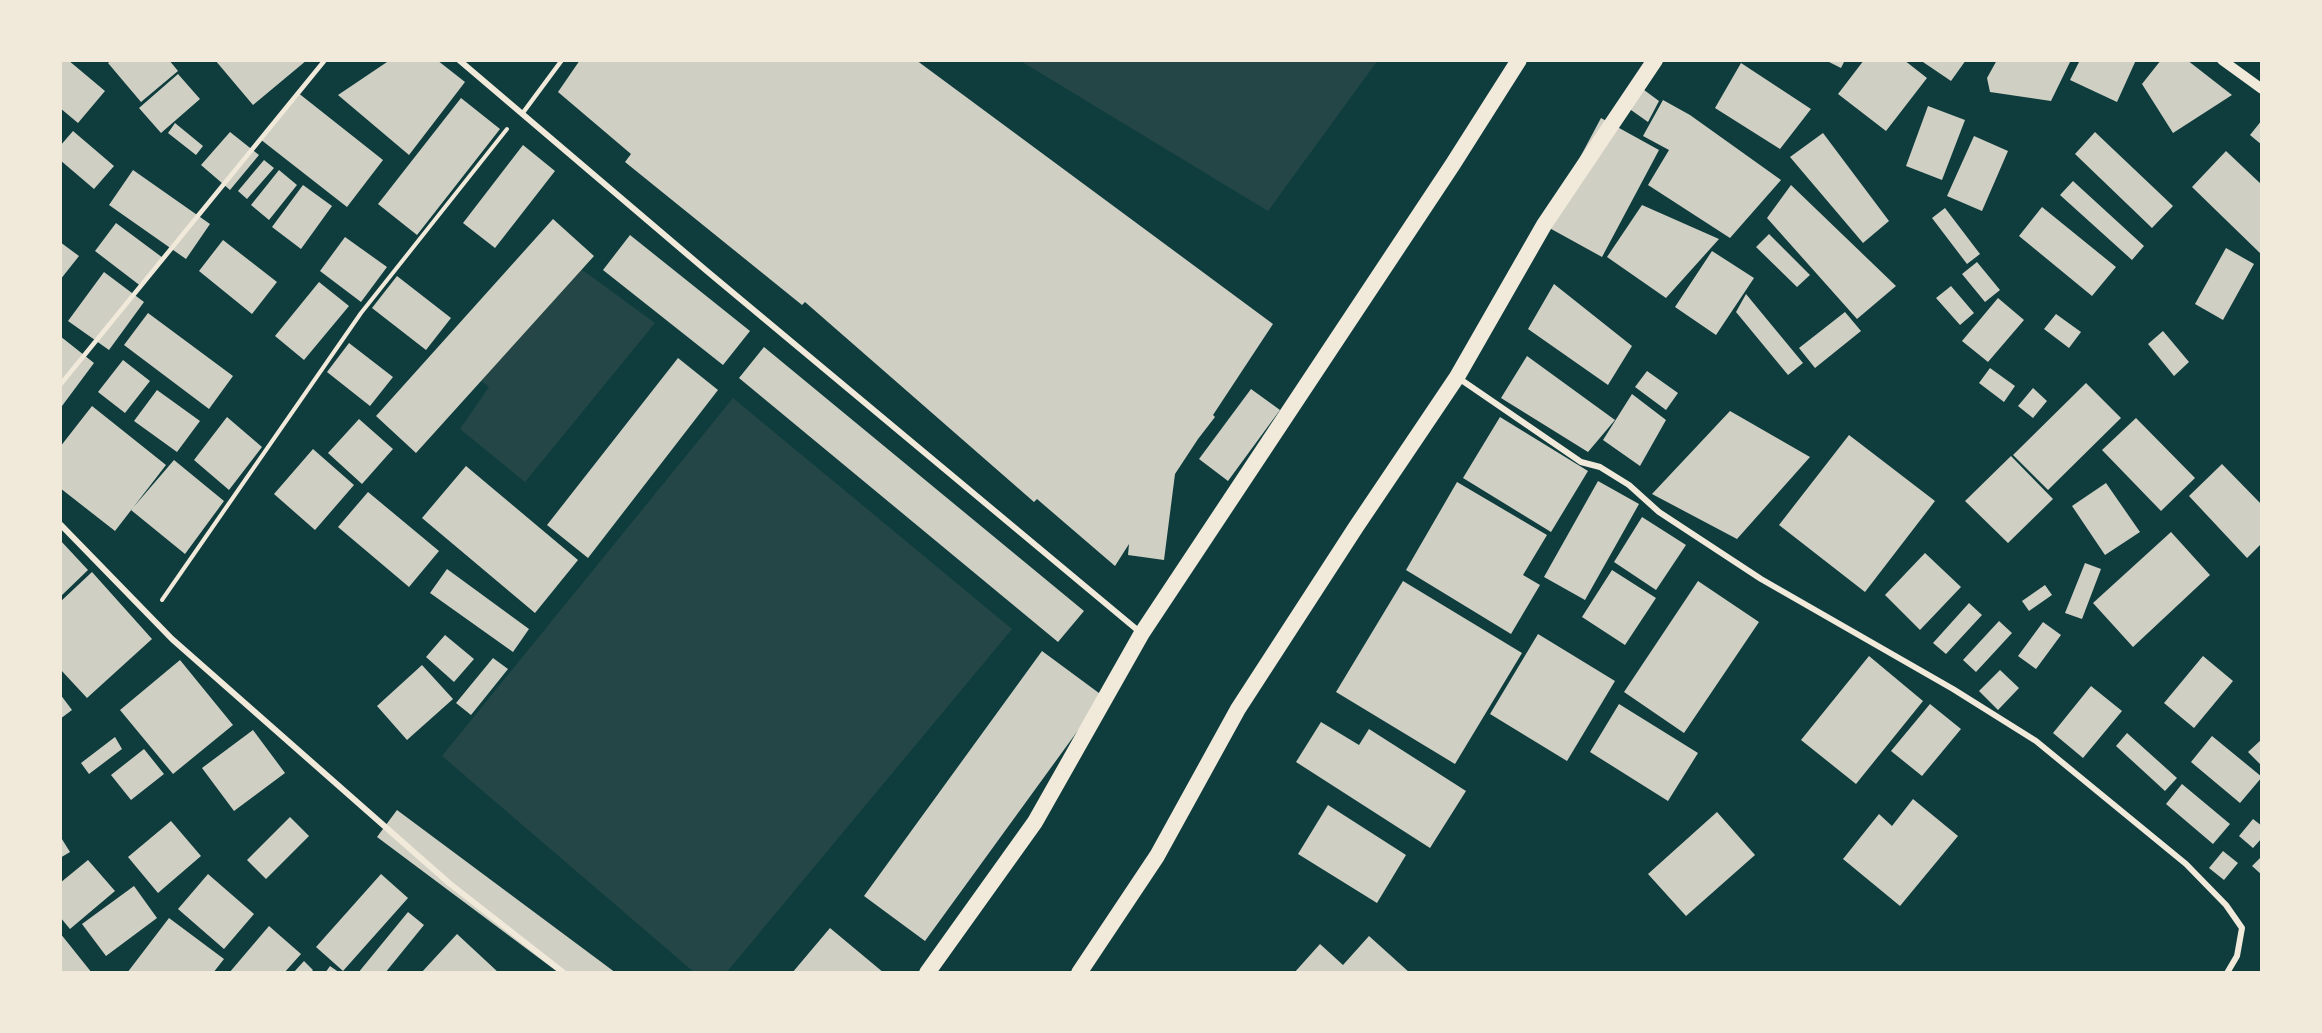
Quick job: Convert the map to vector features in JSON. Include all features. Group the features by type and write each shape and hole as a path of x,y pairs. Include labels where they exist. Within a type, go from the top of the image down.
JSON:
{"highway":[{"path":"927,973 1035,822 1142,633 1447,174 1519,60"},
{"path":"1079,973 1157,856 1238,709 1356,526 1457,377 1544,225 1655,60"}],"street":[{"path":"459,60 708,272 1142,633"},
{"path":"2222,60 2262,89"},
{"path":"1457,377 1581,462 1600,467 1629,485 1659,512 1761,579 1953,689 2036,741 2186,864 2226,905 2242,928 2237,956 2227,973"},
{"path":"60,524 181,647 449,883 564,973"}],"lane":[{"path":"60,385 326,60"},
{"path":"521,113 562,60"}],"path":[{"path":"150,617 361,313 521,113"}],"shaded area":[{"path":"1019,60 1378,60 1268,211"},
{"path":"555,250 655,323 525,482 460,429 489,387 463,366"},
{"path":"733,398 1012,629 726,973 695,973 442,756"}],"building":[{"path":"60,60 68,60 105,91 78,123 60,108"},
{"path":"112,60 169,60 178,71 141,102 108,63"},
{"path":"215,60 307,60 253,105"},
{"path":"390,60 437,60 465,82 409,155 338,95"},
{"path":"580,60 916,60 1273,324 1213,415 1215,417 1175,474 1164,560 1128,555 1129,544 1115,566 1037,499 1034,502 805,302 802,305 625,162 631,154 558,92"},
{"path":"1825,60 1845,60 1841,68"},
{"path":"1864,60 1904,60 1927,78 1886,131 1838,94"},
{"path":"1920,60 1966,60 1951,81"},
{"path":"1997,60 2071,60 2051,101 1990,92 1987,78"},
{"path":"2080,60 2136,60 2117,102 2070,80"},
{"path":"2161,60 2187,60 2232,95 2173,133 2142,84"},
{"path":"1741,63 1811,109 1780,149 1715,108"},
{"path":"178,74 200,99 161,133 139,108"},
{"path":"1636,84 1659,101 1648,122 1624,105"},
{"path":"297,92 383,160 347,207 260,139"},
{"path":"461,98 500,129 417,235 378,204"},
{"path":"1663,100 1690,115 1781,180 1730,238 1648,185 1669,150 1643,136"},
{"path":"1928,106 1965,120 1942,180 1906,166"},
{"path":"1601,118 1659,150 1602,257 1544,225"},
{"path":"2262,120 2262,145 2250,135"},
{"path":"175,123 203,146 196,155 168,133"},
{"path":"73,131 114,166 94,189 60,160 60,146"},
{"path":"230,132 259,155 230,190 201,165"},
{"path":"2095,132 2173,206 2152,228 2075,154"},
{"path":"1823,133 1889,221 1863,243 1790,157"},
{"path":"1974,136 2008,151 1982,211 1947,196"},
{"path":"523,145 555,171 495,248 463,223"},
{"path":"2226,151 2262,185 2262,255 2192,187"},
{"path":"264,160 274,168 247,199 238,191"},
{"path":"133,170 210,224 186,259 109,205"},
{"path":"279,170 297,185 269,220 251,205"},
{"path":"2073,181 2144,246 2132,260 2060,195"},
{"path":"303,185 332,206 301,249 272,227"},
{"path":"1791,185 1896,286 1857,319 1767,218"},
{"path":"1642,205 1719,239 1666,298 1607,257"},
{"path":"2042,207 2116,267 2092,296 2019,236"},
{"path":"1945,208 1980,254 1967,264 1932,218"},
{"path":"553,219 594,256 416,453 376,416"},
{"path":"116,223 163,258 142,287 95,251"},
{"path":"1769,234 1810,275 1797,287 1756,247"},
{"path":"630,235 750,331 723,365 603,270"},
{"path":"345,237 387,267 361,302 320,271"},
{"path":"223,240 277,282 252,314 199,271"},
{"path":"60,242 79,256 60,280"},
{"path":"2226,248 2254,264 2223,320 2195,304"},
{"path":"1712,251 1754,278 1716,335 1675,307"},
{"path":"1977,262 2000,290 1985,302 1962,274"},
{"path":"104,272 144,302 109,350 68,321"},
{"path":"397,276 451,318 426,350 372,308"},
{"path":"319,282 349,306 304,360 275,336"},
{"path":"1554,284 1632,346 1608,385 1528,329"},
{"path":"1951,286 1974,313 1960,325 1936,298"},
{"path":"1746,294 1803,363 1788,375 1736,312"},
{"path":"1998,298 2024,320 1988,362 1962,341"},
{"path":"1845,312 1861,331 1815,368 1799,348"},
{"path":"148,313 233,376 209,409 124,345"},
{"path":"2056,314 2081,332 2069,348 2044,329"},
{"path":"2163,331 2189,362 2174,376 2148,344"},
{"path":"60,336 94,363 62,406 60,404"},
{"path":"349,343 393,377 370,406 327,372"},
{"path":"764,347 1084,611 1058,642 739,378"},
{"path":"1527,356 1615,420 1588,452 1501,398"},
{"path":"678,358 718,390 588,558 547,525"},
{"path":"123,360 150,381 125,413 98,392"},
{"path":"1990,368 2015,386 2004,402 1979,383"},
{"path":"1647,371 1678,393 1666,410 1635,387"},
{"path":"2086,383 2121,418 2048,490 2013,455"},
{"path":"2033,388 2047,401 2033,418 2018,406"},
{"path":"1251,389 1280,410 1228,481 1199,459"},
{"path":"157,390 200,421 177,452 134,421"},
{"path":"1632,394 1666,420 1640,466 1603,440"},
{"path":"92,406 166,465 115,531 60,488 60,447"},
{"path":"1730,411 1810,457 1737,539 1652,494"},
{"path":"227,417 262,447 229,490 194,460"},
{"path":"1500,417 1588,471 1551,532 1463,478"},
{"path":"2136,418 2195,478 2161,511 2102,450"},
{"path":"359,419 393,449 362,484 328,453"},
{"path":"1849,435 1935,501 1865,592 1779,525"},
{"path":"313,449 354,485 315,530 274,494"},
{"path":"2011,456 2053,499 2008,543 1965,501"},
{"path":"174,460 224,501 185,554 131,510"},
{"path":"2222,464 2262,505 2262,543 2247,558 2189,496"},
{"path":"466,466 578,560 535,613 422,518"},
{"path":"1598,481 1639,504 1585,600 1544,577"},
{"path":"1457,482 1547,535 1523,575 1540,585 1511,634 1406,570"},
{"path":"2106,483 2140,532 2105,555 2072,506"},
{"path":"368,492 439,551 409,587 338,527"},
{"path":"1642,517 1686,545 1656,590 1614,562"},
{"path":"2171,532 2210,575 2133,647 2093,603"},
{"path":"60,540 88,570 60,597"},
{"path":"1925,553 1961,587 1920,630 1885,595"},
{"path":"2085,563 2101,569 2082,619 2065,613"},
{"path":"447,569 529,629 513,652 430,593"},
{"path":"1612,570 1656,598 1625,645 1582,617"},
{"path":"92,572 152,639 87,698 60,669 60,602"},
{"path":"1403,581 1522,653 1455,764 1336,692"},
{"path":"1698,581 1759,622 1684,733 1624,692"},
{"path":"2045,585 2052,595 2029,611 2022,601"},
{"path":"1969,603 1982,615 1946,654 1933,643"},
{"path":"1999,621 2012,633 1976,672 1963,660"},
{"path":"2043,622 2061,635 2036,669 2018,656"},
{"path":"1538,634 1615,681 1567,761 1490,714"},
{"path":"445,635 474,659 454,682 426,657"},
{"path":"1042,651 1103,696 925,941 864,896"},
{"path":"1869,656 1923,701 1856,784 1801,740"},
{"path":"2203,656 2233,681 2194,728 2164,703"},
{"path":"493,658 508,669 471,715 456,703"},
{"path":"180,660 233,725 173,774 120,710"},
{"path":"422,665 453,699 407,740 377,706"},
{"path":"2000,670 2019,688 1998,710 1979,691"},
{"path":"2091,686 2122,711 2083,758 2053,733"},
{"path":"60,694 72,710 60,719"},
{"path":"1619,704 1698,753 1668,801 1590,752"},
{"path":"1930,704 1961,729 1922,776 1891,751"},
{"path":"1321,722 1359,745 1369,729 1466,791 1430,848 1296,762"},
{"path":"253,730 285,773 234,811 202,768"},
{"path":"2127,733 2177,778 2165,791 2116,746"},
{"path":"2212,736 2262,777 2240,803 2191,762"},
{"path":"115,737 122,749 89,774 81,763"},
{"path":"2262,739 2262,766 2248,752"},
{"path":"144,749 164,774 131,800 111,775"},
{"path":"2182,784 2230,824 2213,844 2166,804"},
{"path":"1913,799 1958,836 1900,906 1843,859 1879,814 1892,826"},
{"path":"1328,805 1406,855 1377,903 1298,854"},
{"path":"397,810 616,973 559,973 377,837"},
{"path":"1717,812 1755,855 1686,916 1648,874"},
{"path":"290,817 309,836 266,879 247,860"},
{"path":"2253,819 2262,826 2262,838 2253,848 2239,836"},
{"path":"171,821 201,856 158,893 128,857"},
{"path":"60,836 70,852 60,858"},
{"path":"2223,851 2238,863 2224,880 2209,868"},
{"path":"2262,856 2262,875 2252,866"},
{"path":"88,860 115,891 70,929 60,917 60,883"},
{"path":"208,874 254,914 224,949 178,909"},
{"path":"381,874 408,898 343,971 316,947"},
{"path":"134,886 157,918 106,956 82,924"},
{"path":"408,912 424,925 385,973 358,973"},
{"path":"169,918 224,959 213,973 127,973"},
{"path":"269,926 301,954 284,973 229,973"},
{"path":"830,928 884,973 792,973"},
{"path":"60,933 92,973 60,973"},
{"path":"457,934 499,973 421,973"},
{"path":"1369,936 1410,973 1294,973 1320,944 1343,965"},
{"path":"304,961 313,970 310,973 293,973"},
{"path":"330,966 340,973 325,973"}]}
